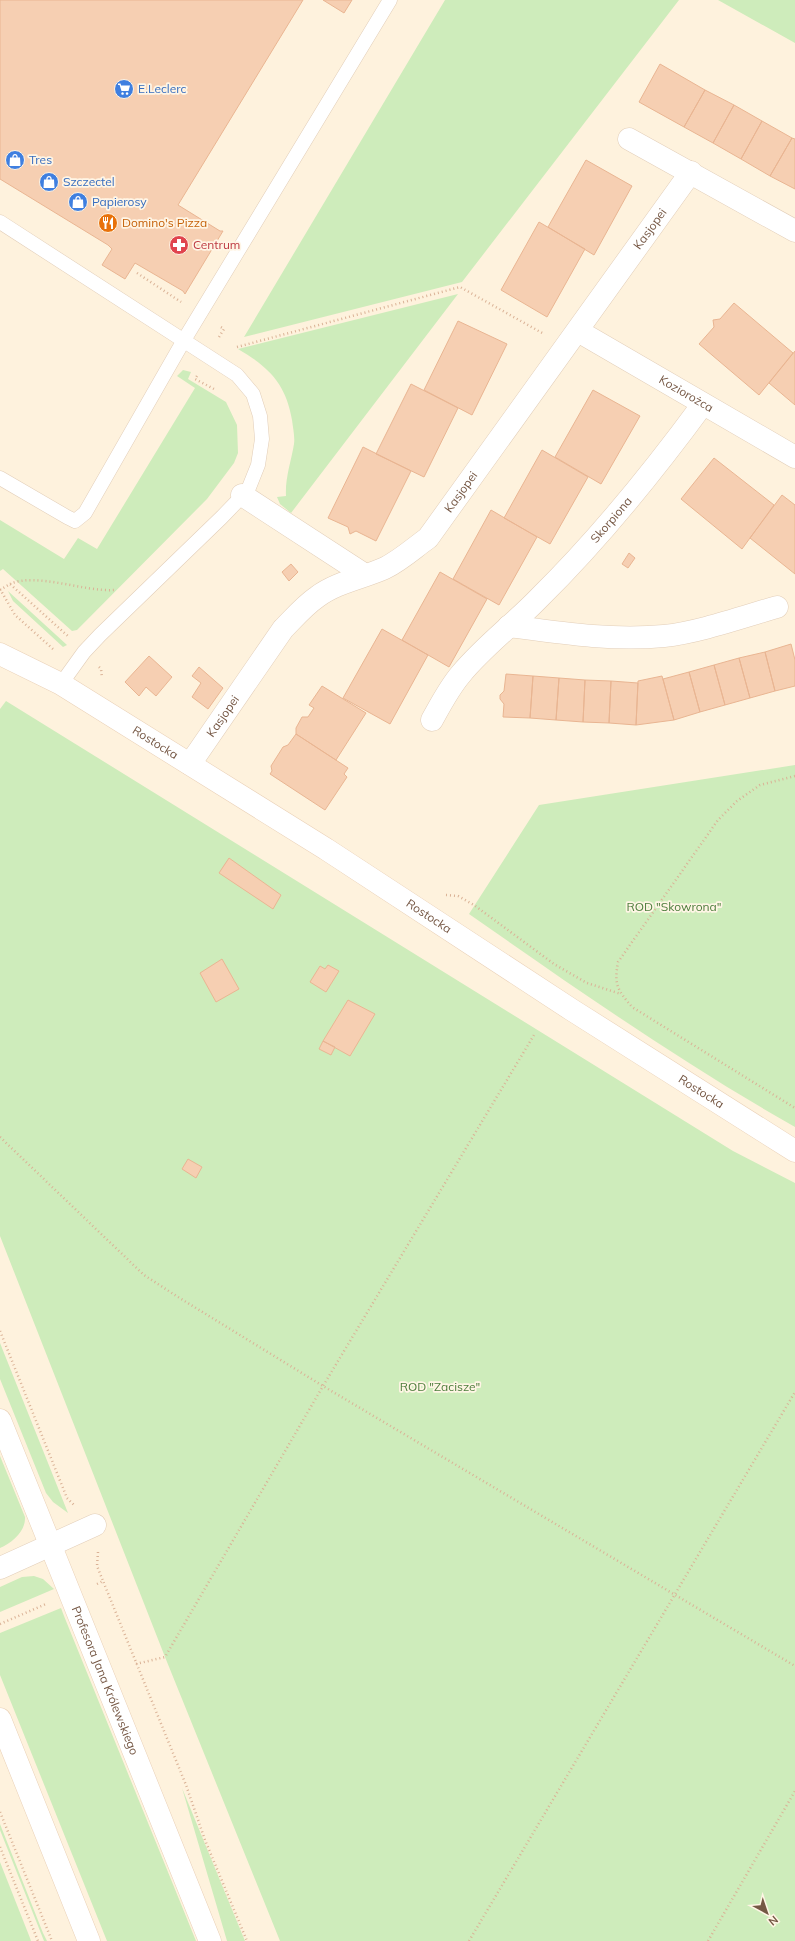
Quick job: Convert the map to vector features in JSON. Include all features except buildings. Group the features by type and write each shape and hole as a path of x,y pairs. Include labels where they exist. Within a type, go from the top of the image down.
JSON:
{"street":[{"path":"629,139 795,231"},
{"name":"Kasjopei","path":"190,764 283,629 300,611 317,596 332,588 384,568 405,556 428,538 691,172"},
{"name":"Koziorożca","path":"572,339 703,404 795,457"},
{"name":"Skorpiona","path":"432,720 460,674 539,598 614,518 670,449 703,404"},
{"path":"242,495 366,575"},
{"path":"509,626 578,636 665,636 777,607"},
{"name":"Rostocka","path":"0,639 66,677 190,764 370,877 572,1010 795,1151"},
{"name":"Rostocka","path":"0,654 66,677"},
{"name":"Profesora Jana Królewskiego","path":"0,1420 210,1941"},
{"path":"0,1568 51,1546 96,1536"},
{"path":"0,1719 89,1941"}],"lane":[{"path":"0,478 67,518 76,521 85,513 184,340 390,0"},
{"path":"0,222 237,375 253,394 260,416 262,439 258,465 248,490 100,635 66,677"}],"path":[{"path":"137,273 224,329 195,379 218,391"},
{"path":"236,348 460,287 572,339"},
{"path":"66,677 54,649 16,615 0,589 17,581 41,581 91,590 119,589"},
{"path":"10,584 72,640"},
{"path":"69,637 73,634"},
{"path":"795,776 760,785 737,801 718,820 618,962 616,979 621,994 632,1007 795,1108"},
{"path":"474,905 554,964 587,982 621,994"},
{"path":"136,1664 165,1657 323,1386 534,1035"},
{"path":"0,1137 144,1275 323,1386 795,1666"},
{"path":"0,1331 67,1498 74,1506 81,1507"},
{"path":"470,1941 795,1392"},
{"path":"96,1536 99,1551 96,1558 97,1566 186,1785 205,1840 247,1941"},
{"path":"97,1584 103,1582"},
{"path":"0,1624 50,1602"},
{"path":"708,1941 795,1791"},
{"path":"0,1812 52,1941"},
{"path":"0,1847 38,1941"}],"green space":[{"path":"445,0 679,0 462,282 244,337"},
{"path":"718,0 795,0 795,43"},
{"path":"458,294 291,513 280,504 277,497 286,496 287,476 294,444 294,432 289,407 280,386 267,370 238,349"},
{"path":"183,370 191,372 188,379 226,402 237,425 238,453 234,463 207,499 77,630 72,631 3,569 0,571 0,520 64,559 78,538 97,549 195,388 177,376"},
{"path":"8,591 67,645 63,647 13,601"},
{"name":"ROD \"Zacisze\"","path":"6,701 733,1151 795,1183 795,1941 280,1941 165,1657 0,1236 0,709"},
{"name":"ROD \"Skowrona\"","path":"795,765 795,1127 753,1103 670,1051 469,914 539,805"},
{"path":"0,1343 68,1513 53,1502 46,1493 0,1379"},
{"path":"0,1456 25,1517 25,1522 21,1532 13,1540 0,1548"},
{"path":"34,1576 43,1579 54,1589 0,1612 0,1587 22,1577"},
{"path":"61,1608 196,1941 107,1941 0,1675 0,1633"},
{"path":"182,1788 245,1941 227,1941"},
{"path":"0,1824 47,1941 44,1941 0,1830"},
{"path":"0,1862 30,1938 31,1941 0,1941"}],"place":[{"name":"E.Leclerc","path":"124,89"},
{"name":"Tres","path":"15,160"},
{"name":"Szczectel","path":"49,182"},
{"name":"Papierosy","path":"78,202"},
{"name":"Domino's Pizza","path":"108,223"},
{"name":"Centrum","path":"179,245"}]}
